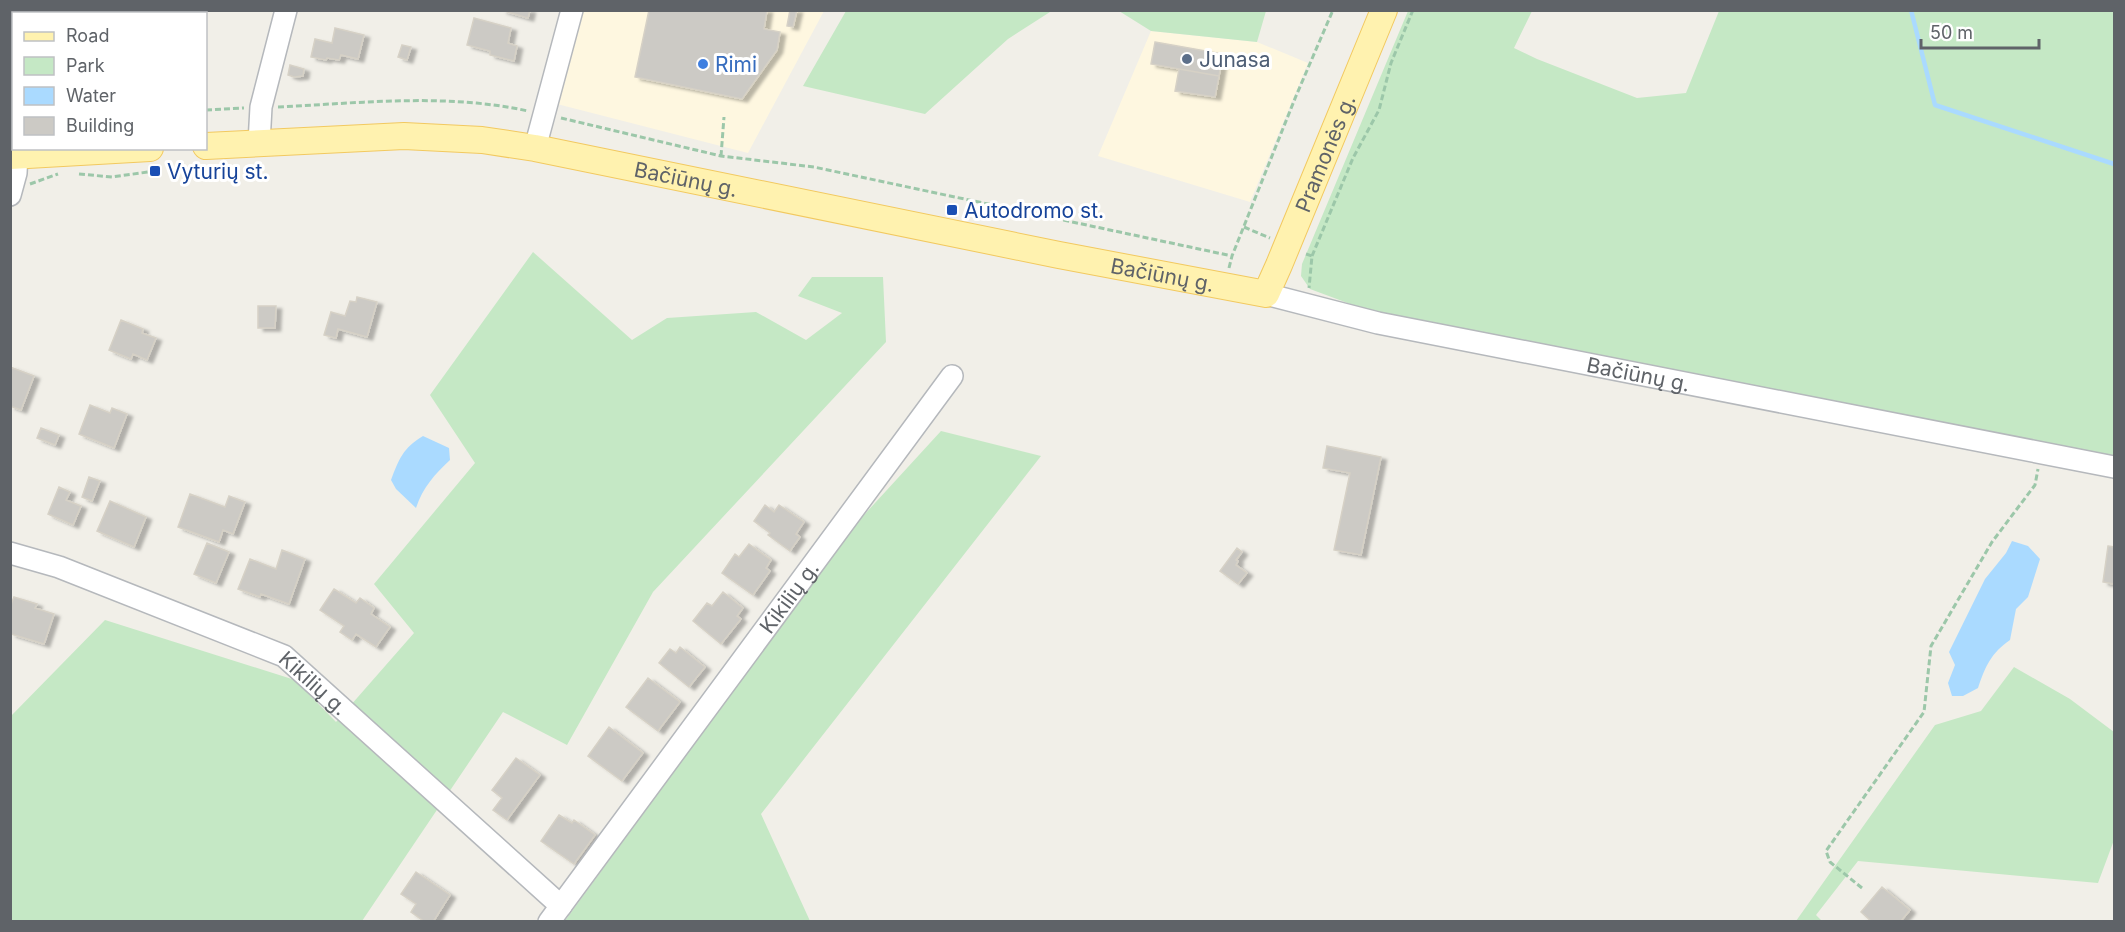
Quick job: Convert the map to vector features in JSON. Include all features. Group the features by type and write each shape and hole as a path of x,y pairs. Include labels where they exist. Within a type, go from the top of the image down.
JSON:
{"main road":[{"name":"Pramonės g.","path":"1266,294 1384,10"},
{"name":"Bačiūnų g.","path":"207,146 375,137 434,136 482,140 535,148 1225,288 1266,294"},
{"path":"14,155 153,160"}],"street":[{"path":"259,143 261,107 286,10"},
{"path":"535,148 572,10"},
{"path":"12,191 14,155"},
{"name":"Bačiūnų g.","path":"1266,294 1378,323 2115,467"},
{"name":"Kikilių g.","path":"10,553 59,567 284,656 555,914 952,376"}],"path":[{"path":"1225,288 1232,256 1333,10"},
{"path":"1312,256 1353,158 1379,110 1391,63 1413,10"},
{"path":"207,110 434,100 502,105 721,156 814,167 1232,256"},
{"path":"721,156 724,117"},
{"path":"72,173 112,177 153,160"},
{"path":"12,191 63,173"},
{"path":"1862,888 1830,862 1826,850 1924,712 1931,646 1992,542 2035,485 2040,452"}],"shaded area":[{"path":"582,11 824,11 748,153 557,104"},
{"path":"1151,31 1257,42 1308,63 1250,202 1098,156"}],"green space":[{"path":"11,10 123,11 12,12 11,90"},
{"path":"846,11 1086,11 1050,12 1008,39 925,114 803,86"},
{"path":"1119,11 1266,11 1257,42 1151,31"},
{"path":"1408,11 1532,11 1514,48 1637,98 1686,93 1719,11 2114,11 2114,465 1361,308 1310,289 1301,276 1302,264"},
{"path":"533,252 632,340 667,318 756,312 806,340 842,313 798,296 812,277 883,277 886,342 653,592 567,745 503,712 362,921 11,921 10,717 105,620 295,680 336,722 414,633 374,584 475,463 430,395"},
{"path":"941,431 1041,456 761,814 810,921 564,922 853,527"},
{"path":"2014,667 2070,699 2114,732 2114,840 2098,883 1858,861 1816,915 1822,921 1796,921 1935,725 1981,711"}],"water":[{"path":"423,436 449,448 450,460 430,481 416,508 396,489 391,480 403,455"},
{"path":"2012,541 2028,546 2040,559 2028,597 2016,609 2010,640 1990,661 1978,688 1963,696 1952,696 1948,683 1955,665 1949,652 1985,579 2006,553"}],"building":[{"path":"501,10 530,10 528,18"},
{"name":"Rimi","path":"649,10 767,10 764,29 780,32 777,50 742,99 635,77"},
{"path":"790,10 797,10 793,27 787,26"},
{"path":"474,18 511,28 508,43 517,46 514,61 490,55 490,51 467,45"},
{"path":"335,28 364,35 358,59 341,55 339,60 311,57 315,39 332,43"},
{"name":"Junasa","path":"1155,42 1223,54 1219,76 1151,64"},
{"path":"402,45 411,47 407,60 398,57"},
{"path":"290,65 304,69 303,76 288,75"},
{"path":"1179,69 1219,76 1215,97 1175,91"},
{"path":"357,297 377,302 367,337 338,329 336,338 324,335 331,312 345,316 350,301 356,302"},
{"path":"258,306 276,306 275,328 258,328"},
{"path":"121,320 143,329 142,333 156,338 147,360 133,354 131,359 109,350"},
{"path":"10,367 34,376 21,410 10,406"},
{"path":"90,405 110,413 112,408 127,414 114,448 79,434"},
{"path":"41,428 59,435 55,445 37,438"},
{"path":"1327,446 1381,457 1361,555 1334,550 1350,473 1323,468"},
{"path":"89,477 100,481 92,501 82,497"},
{"path":"59,487 70,492 66,500 81,506 73,525 48,514"},
{"path":"190,494 225,507 229,496 245,502 233,534 223,530 219,542 178,527"},
{"path":"110,501 146,517 134,547 97,531"},
{"path":"765,505 774,512 779,505 804,522 796,534 800,537 790,551 754,521"},
{"path":"207,543 229,552 216,583 194,574"},
{"path":"749,544 771,560 766,568 770,571 753,595 722,573 735,554 739,557"},
{"path":"2108,546 2114,547 2114,584 2103,582"},
{"path":"1237,548 1242,552 1236,560 1238,561 1236,565 1247,573 1238,584 1220,571"},
{"path":"282,550 305,559 289,604 238,589 250,559 276,569"},
{"path":"334,589 356,603 360,598 374,608 371,614 390,627 376,647 356,634 352,640 340,632 344,626 320,610"},
{"path":"723,592 743,608 737,616 741,619 721,644 693,621 707,603 712,606"},
{"path":"14,597 37,604 35,608 54,614 44,644 11,634 10,607"},
{"path":"680,647 705,667 689,687 659,663 670,649 676,653"},
{"path":"648,678 680,702 658,731 626,707"},
{"path":"609,727 643,753 622,781 588,756"},
{"path":"516,758 540,775 507,820 493,810 502,798 492,790"},
{"path":"559,815 572,823 574,820 595,835 574,864 541,841"},
{"path":"416,872 450,895 433,922 425,922 411,912 416,904 401,894"},
{"path":"1882,887 1910,910 1900,922 1872,922 1861,912"}],"waterway":[{"path":"1911,10 1935,105 2114,164"}],"place":[{"name":"Junasa","path":"1187,59"},
{"name":"Rimi","path":"703,64"},
{"name":"Vyturių st.","path":"155,171"},
{"name":"Autodromo st.","path":"952,210"}]}
